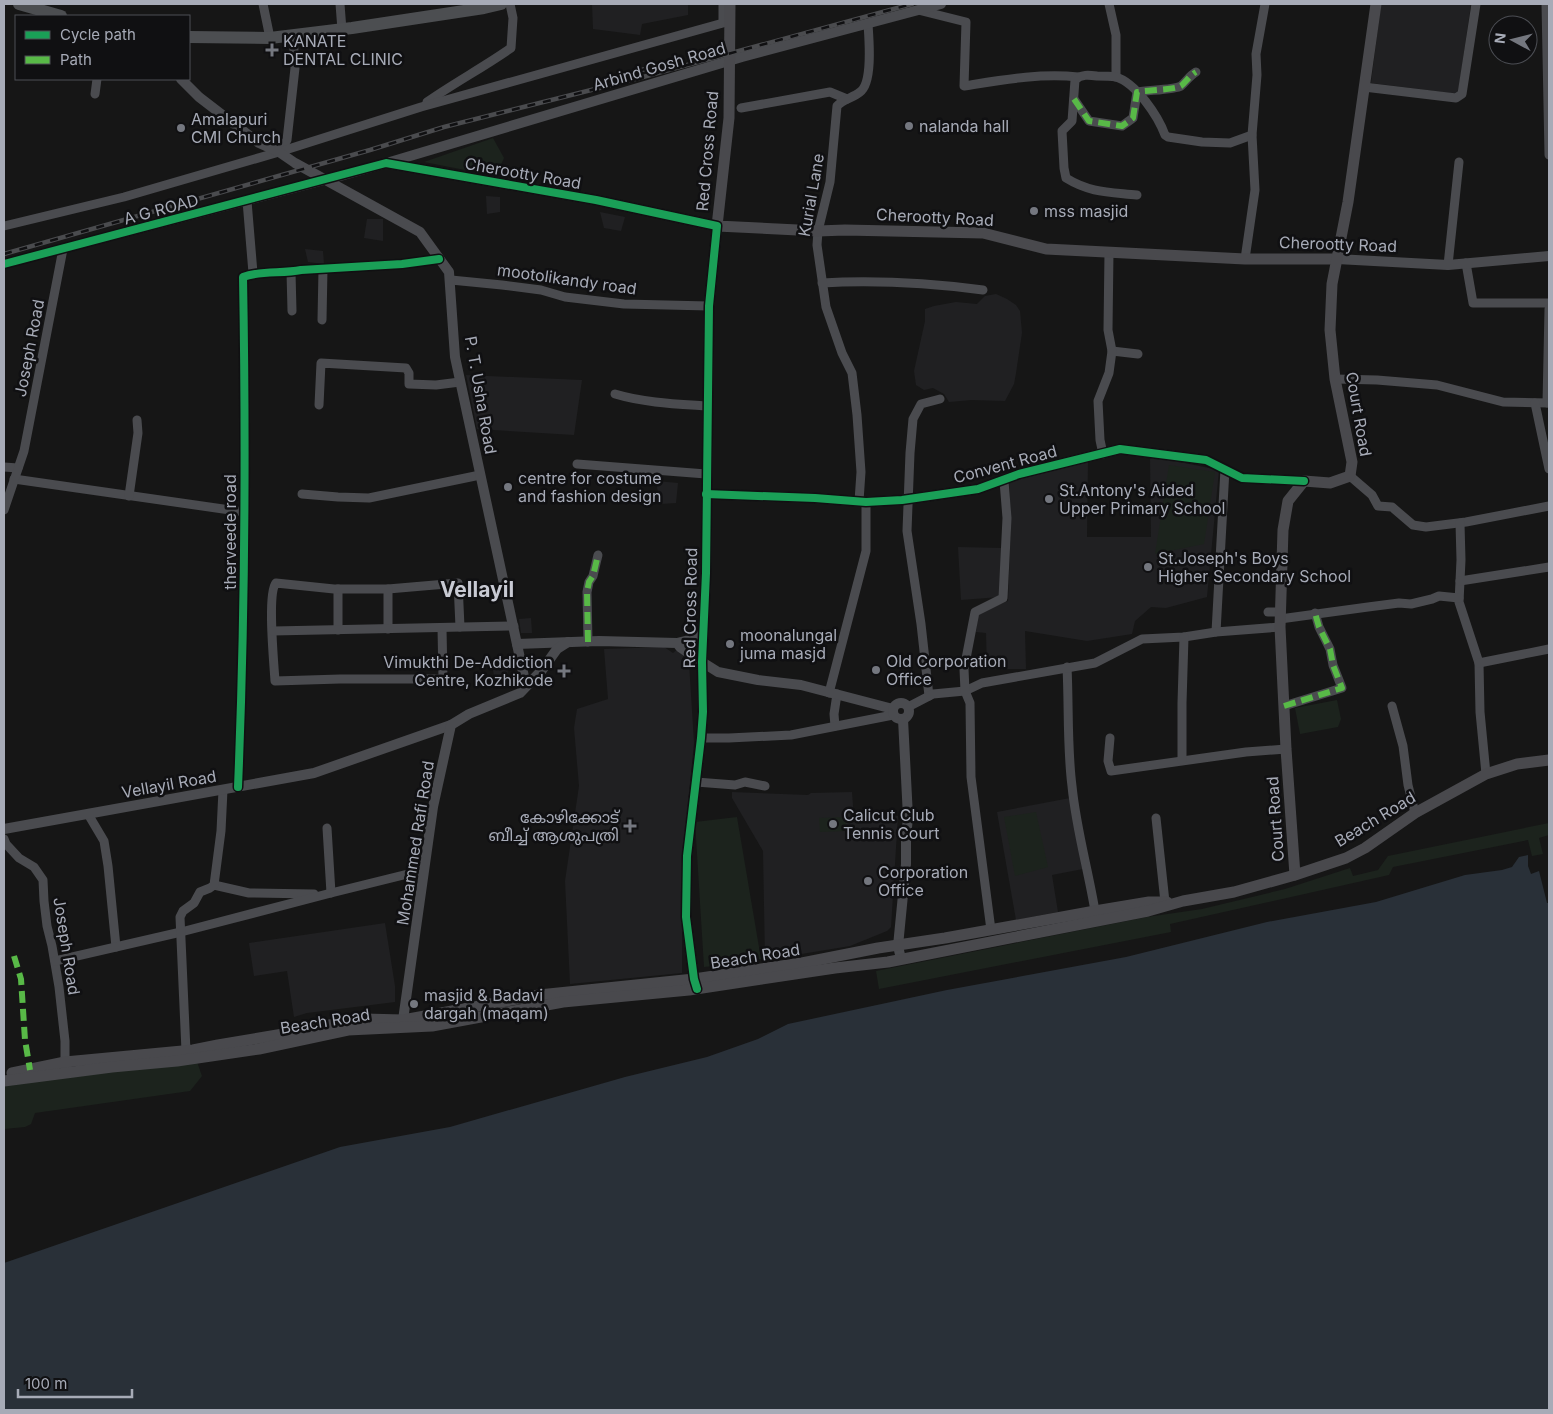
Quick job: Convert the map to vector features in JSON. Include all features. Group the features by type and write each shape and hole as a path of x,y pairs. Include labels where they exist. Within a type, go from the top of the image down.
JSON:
{"main road":[{"path":"19,4 58,15"},
{"path":"190,37 270,38 342,30 458,8 501,4"},
{"name":"Red Cross Road","path":"716,226 729,118 730,4"},
{"name":"Court Road","path":"1295,875 1286,749 1280,620 1283,530 1288,501 1304,481 1330,483 1350,476 1352,462 1335,379 1330,330 1332,284 1348,202 1376,4"},
{"name":"Cherootty Road","path":"716,226 818,231 875,230 983,233 1046,248 1245,258 1337,259"},
{"name":"Beach Road","path":"4,1074 30,1070 112,1067 177,1061 259,1049 348,1030 432,1026 563,1002 901,959 1148,911 1183,901 1234,892 1346,858 1415,814 1486,774 1517,764 1549,760"},
{"name":"Beach Road","path":"4,1081 66,1068 186,1051 307,1030 347,1021 364,1019 402,1020 539,995 695,984 1095,911 1149,902 1183,901"}],"street":[{"path":"263,4 270,38"},
{"path":"340,4 342,30"},
{"path":"421,107 450,86 487,65 511,48 513,18 510,4"},
{"path":"4,226 124,197 279,152 421,107 723,23 723,4"},
{"name":"Arbind Gosh Road","path":"386,162 742,57 941,4"},
{"path":"1108,4 1116,35 1116,78"},
{"path":"1245,258 1254,190 1252,135 1257,75 1256,54 1265,4"},
{"path":"1364,87 1456,98 1462,94 1476,4"},
{"path":"1546,4 1549,155"},
{"path":"918,10 966,22 964,86 1057,75 1078,77 1089,75 1116,78 1131,85 1162,126 1165,135 1202,142 1230,143 1252,135"},
{"name":"Kurial Lane","path":"835,726 833,694 866,551 857,415 852,373 842,353 826,308 817,245 818,231 830,182 837,106 860,93 864,88 868,72 868,24"},
{"path":"279,152 287,140 295,68 294,35"},
{"path":"1137,92 1172,89 1182,85 1189,76 1196,72"},
{"path":"1078,77 1075,80 1072,121 1062,131 1066,178 1077,186 1088,190 1137,195"},
{"path":"94,94 96,80"},
{"name":"P. T. Usha Road","path":"181,80 199,98 259,143 279,152 420,232 449,272 455,357 526,686"},
{"path":"741,108 830,92 847,99"},
{"path":"1074,98 1089,122 1122,126 1133,118 1137,92"},
{"name":"Cherootty Road","path":"326,180 386,162 596,200 716,226"},
{"path":"1448,265 1459,162"},
{"name":"A G ROAD","path":"4,264 326,180"},
{"path":"247,201 253,273 402,264 439,258"},
{"name":"Red Cross Road","path":"695,984 686,917 687,856 701,738 706,572 709,306 716,226"},
{"name":"Joseph Road","path":"4,510 24,451 63,249"},
{"path":"1102,454 1098,402 1110,372 1112,351 1108,330 1109,252"},
{"name":"Cherootty Road","path":"1337,259 1448,265 1549,256"},
{"path":"1466,263 1473,303 1549,302"},
{"path":"322,320 323,269"},
{"path":"291,272 292,311"},
{"name":"therveede road","path":"238,788 242,674 244,512 243,277 253,273"},
{"name":"mootolikandy road","path":"451,280 542,290 565,297 624,304 709,306"},
{"path":"822,283 857,281 983,290"},
{"path":"1335,379 1437,385 1503,402 1548,403 1549,309"},
{"path":"1112,351 1138,354"},
{"path":"320,405 322,362 406,368 409,373 409,384 436,385 460,382"},
{"path":"615,394 628,398 707,406"},
{"path":"929,696 921,624 907,531 908,499 913,419 921,404 940,399"},
{"path":"1535,403 1549,469"},
{"path":"129,496 138,433 137,420"},
{"name":"Convent Road","path":"706,494 815,498 863,502 908,499 978,489 1019,474 1120,449 1206,460 1242,478 1304,481"},
{"path":"576,464 706,474"},
{"path":"4,467 18,468"},
{"path":"1216,632 1225,469"},
{"path":"302,494 369,498 480,474"},
{"path":"1350,476 1372,495 1378,506 1392,507 1413,525 1426,527 1460,523 1549,506"},
{"path":"14,479 244,512"},
{"path":"991,930 970,777 970,703 965,691 964,669 975,612 1003,598 1007,518 1004,481"},
{"path":"1460,523 1459,598 1478,663 1480,712 1486,774"},
{"path":"588,642 586,592 593,576 598,555"},
{"path":"1460,581 1549,566"},
{"path":"442,628 443,679 275,681 271,605 273,586 276,583 338,589 388,589 458,583 460,627"},
{"path":"338,589 338,630"},
{"path":"388,589 388,629"},
{"path":"908,707 933,694 965,691 982,684 1095,663 1142,639 1184,637 1316,613 1411,604 1439,596 1459,598"},
{"path":"1268,612 1280,620"},
{"path":"1284,706 1342,688 1333,665 1330,649 1319,627 1316,613"},
{"path":"273,632 514,626"},
{"path":"518,644 568,642 677,643 693,639 704,630"},
{"path":"1182,760 1184,637"},
{"path":"452,725 469,714 520,693 542,670 558,649 568,642"},
{"path":"677,643 680,647 718,672 758,680 801,685 893,712 899,720 907,717 909,713 908,707 899,703 894,706 893,712"},
{"path":"1478,663 1549,649"},
{"path":"1067,667 1072,786 1076,819 1090,878 1095,911"},
{"path":"1392,706 1403,746 1408,785 1415,814"},
{"path":"701,738 791,735 893,712"},
{"path":"901,959 898,946 906,864 908,817 903,719"},
{"name":"Vellayil Road","path":"4,829 314,773 452,725"},
{"name":"Mohammed Rafi Road","path":"402,1020 433,807 452,725"},
{"path":"1110,738 1108,761 1111,771 1182,760 1286,749"},
{"path":"696,782 735,785 745,782 765,786"},
{"path":"214,885 219,851 223,790"},
{"path":"88,814 104,841 116,947"},
{"path":"1156,818 1165,902"},
{"path":"327,828 329,893"},
{"name":"Joseph Road","path":"4,839 6,844 19,858 34,867 43,880 44,901 59,987 66,1068"},
{"path":"54,961 181,932 424,870"},
{"path":"186,1051 180,917 183,911 194,902 200,892 214,885 249,893 329,893"}],"shaded area":[{"path":"592,4 688,4 688,15 642,24 640,35 593,29"},
{"path":"1381,4 1471,4 1458,94 1371,83"},
{"path":"493,138 504,158 496,176 424,162"},
{"path":"486,196 500,197 500,212 487,214"},
{"path":"600,212 625,217 621,231 604,228"},
{"path":"367,219 383,219 383,241 364,238"},
{"path":"305,249 323,251 324,264 308,262"},
{"path":"996,294 1016,305 1020,311 1022,333 1014,384 1005,401 971,400 949,402 944,394 933,388 924,390 916,385 914,371 925,321 925,309 956,302 977,304 985,296"},
{"path":"466,375 582,380 574,435 477,429"},
{"path":"1150,456 1219,470 1207,597 1166,608 1151,607 1135,621 1132,634 1087,641 1025,631 1026,669 987,669 986,633 976,632 978,613 1008,601 1011,520 1009,481 1088,460 1087,537 1151,537"},
{"path":"1169,465 1215,472 1204,544 1155,554"},
{"path":"656,481 678,483 676,503 660,504"},
{"path":"958,547 1003,548 1000,597 961,600"},
{"path":"531,618 532,633 521,633 519,619"},
{"name":"കോഴിക്കോട് ബീച്ച് ആശുപത്രി","path":"664,647 673,653 680,647 684,655 682,659 689,663 694,743 682,865 682,973 570,984 565,881 579,786 574,728 577,709 608,699 604,649"},
{"path":"506,662 509,679 495,681 492,665"},
{"path":"1337,700 1341,719 1338,727 1300,734 1295,708"},
{"path":"732,792 808,795 811,793 852,792 854,819 898,816 891,927 887,931 850,946 765,960 763,851 732,798"},
{"path":"1070,798 1083,869 1052,875 1058,912 1016,920 997,812"},
{"path":"1036,812 1048,867 1015,876 1004,817"},
{"path":"737,817 761,959 704,967 695,822"},
{"name":"Calicut Club Tennis Court","path":"846,817 846,831 820,832 819,818"},
{"path":"1549,823 1549,835 1539,838 1543,854 1532,856 1528,840 1393,867 1389,875 1170,924 1171,932 879,989 876,971 1147,917 1202,909 1285,889 1350,868 1353,876 1378,870 1388,856"},
{"path":"1528,855 1528,866 1531,874 1539,871 1547,903 1549,903 1549,1410 4,1410 4,1263 340,1147 450,1127 625,1077 707,1057 758,1039 788,1024 947,990 1126,957 1267,922 1376,902 1465,875 1512,867 1519,857"},
{"path":"385,923 395,986 395,1002 307,1013 294,1017 287,971 254,976 249,943"},
{"path":"195,1056 202,1076 190,1091 35,1113 31,1124 25,1127 4,1129 4,1084"}],"railway":[{"path":"4,254 370,150 444,127 643,77 912,4"},
{"path":"606,79 657,66"}],"marked path":[{"path":"1074,99 1089,121 1122,126 1133,118 1137,92 1181,86 1196,72"},
{"path":"588,642 587,592 598,555"},
{"path":"1284,706 1342,688 1333,665 1330,649 1319,627 1315,613"},
{"path":"14,956 21,979 25,1040 30,1070"}],"cycle path":[{"path":"4,264 386,163 596,200 717,226 709,306 706,573 702,662 703,712 687,856 686,917 697,989"},
{"path":"238,787 244,532 243,277 264,273 402,264 439,259"},
{"path":"706,494 866,502 902,500 978,489 1019,474 1120,449 1206,460 1242,478 1304,481"}],"place":[{"name":"KANATE DENTAL CLINIC","path":"272,50"},
{"name":"nalanda hall","path":"909,126"},
{"name":"Amalapuri CMI Church","path":"181,128"},
{"name":"mss masjid","path":"1034,211"},
{"name":"centre for costume and fashion design","path":"508,487"},
{"name":"St.Antony's Aided Upper Primary School","path":"1049,499"},
{"name":"St.Joseph's Boys Higher Secondary School","path":"1148,567"},
{"name":"moonalungal juma masjd","path":"730,644"},
{"name":"Old Corporation Office","path":"876,670"},
{"name":"Vimukthi De-Addiction Centre, Kozhikode","path":"564,671"},
{"name":"Calicut Club Tennis Court","path":"833,824"},
{"name":"കോഴിക്കോട് ബീച്ച് ആശുപത്രി","path":"630,826"},
{"name":"Corporation Office","path":"868,881"},
{"name":"masjid & Badavi dargah (maqam)","path":"414,1004"}],"district":[{"name":"Vellayil","path":"477,589"}]}
